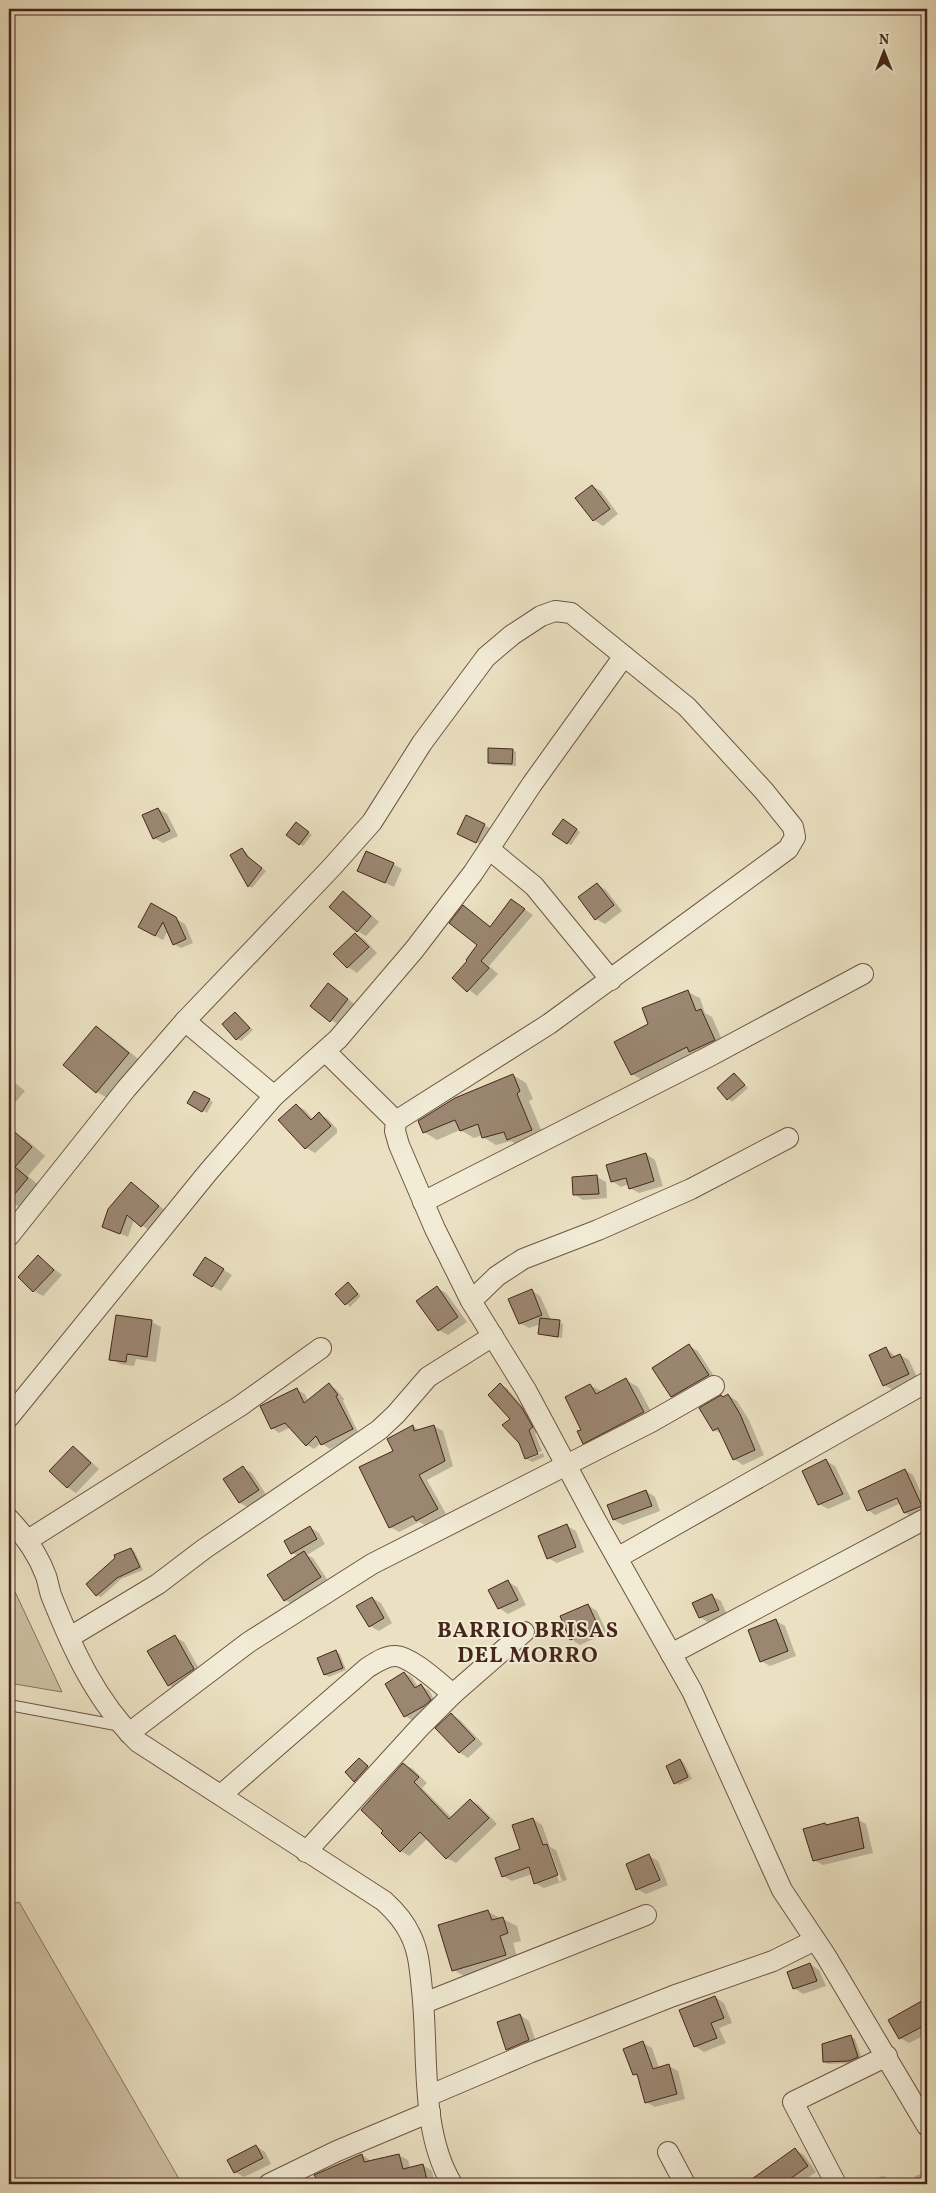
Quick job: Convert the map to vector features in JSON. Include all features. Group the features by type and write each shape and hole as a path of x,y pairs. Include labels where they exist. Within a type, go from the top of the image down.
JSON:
{"street":[{"path":"9,1236 126,1089 185,1021 326,874 372,822 422,743 486,657 547,612 562,611 578,618 687,707 780,810 793,827 795,837 788,849 611,980 508,1051 396,1121"},
{"path":"9,1417 209,1171 274,1096 338,1040 414,950 473,873 532,784 624,656"},
{"path":"489,848 534,886 611,980"},
{"path":"423,1202 708,1057 863,974"},
{"path":"185,1021 274,1096"},
{"path":"325,1051 396,1121"},
{"path":"396,1121 395,1131 399,1145 423,1202 471,1301 526,1390 692,1691 782,1890 887,2056 927,2126"},
{"path":"471,1301 498,1276 523,1259 598,1230 691,1189 788,1138"},
{"path":"70,1638 158,1584 204,1550 379,1430 396,1414 428,1377 493,1336"},
{"path":"28,1540 240,1406 321,1348"},
{"path":"617,1558 927,1382"},
{"path":"126,1730 249,1642 372,1564 651,1422 714,1386"},
{"path":"671,1654 927,1518"},
{"path":"9,1519 28,1540 40,1562 50,1593 95,1689 126,1730 138,1742 384,1901 403,1921 416,1949 424,2003 429,2104 437,2145 452,2184"},
{"path":"306,1852 419,1728 453,1694 524,1632"},
{"path":"221,1795 367,1668 381,1660 394,1656 407,1659 453,1694"},
{"path":"424,2003 646,1915"},
{"path":"269,2184 429,2104 664,2000 773,1961 815,1940"},
{"path":"836,2184 793,2102 887,2056"},
{"path":"668,2152 685,2184"}],"lane":[{"path":"9,1705 126,1730"}],"shaded area":[{"path":"9,1579 62,1692 9,1683"},
{"path":"19,1902 182,2184 9,2184 9,1906"}],"building":[{"path":"592,485 610,509 593,521 575,498"},
{"path":"488,748 513,749 512,764 488,763"},
{"path":"158,808 170,831 153,839 142,815"},
{"path":"466,815 485,824 476,843 457,834"},
{"path":"563,819 577,829 567,844 552,834"},
{"path":"296,822 309,832 299,845 286,835"},
{"path":"242,848 247,856 262,868 248,887 230,855"},
{"path":"366,851 394,863 385,883 357,871"},
{"path":"597,883 614,905 595,920 578,897"},
{"path":"343,891 371,916 357,932 329,907"},
{"path":"511,899 525,909 481,961 489,968 467,992 452,978 467,961 477,945 449,923 463,905 490,927"},
{"path":"151,903 176,917 186,939 173,945 163,922 155,936 138,927"},
{"path":"355,933 369,947 347,968 333,954"},
{"path":"328,983 348,999 330,1022 310,1006"},
{"path":"688,990 696,1011 701,1009 715,1040 689,1052 687,1047 631,1075 614,1042 648,1024 642,1008"},
{"path":"235,1012 250,1028 236,1040 222,1024"},
{"path":"96,1026 129,1053 96,1093 63,1065"},
{"path":"734,1073 745,1085 727,1100 717,1088"},
{"path":"513,1074 520,1091 517,1094 532,1130 507,1140 504,1132 482,1138 478,1124 460,1131 455,1120 423,1133 418,1121 455,1098"},
{"path":"194,1091 210,1099 202,1112 187,1103"},
{"path":"296,1104 311,1120 319,1112 331,1126 305,1149 278,1120"},
{"path":"9,1127 32,1147 15,1167 28,1178 9,1201"},
{"path":"646,1153 654,1181 629,1189 626,1178 611,1182 606,1165"},
{"path":"597,1175 599,1194 573,1195 572,1177"},
{"path":"131,1182 159,1206 141,1227 127,1215 120,1234 102,1227 108,1209"},
{"path":"38,1255 54,1270 33,1292 18,1277"},
{"path":"205,1257 224,1269 212,1287 193,1275"},
{"path":"348,1282 358,1294 345,1305 335,1294"},
{"path":"437,1286 458,1317 438,1331 416,1301"},
{"path":"532,1289 542,1315 519,1324 508,1299"},
{"path":"116,1315 152,1320 147,1357 127,1354 126,1362 109,1360"},
{"path":"540,1318 560,1320 558,1337 538,1334"},
{"path":"689,1344 709,1375 671,1397 652,1368"},
{"path":"886,1347 891,1358 900,1354 909,1374 883,1386 869,1355"},
{"path":"626,1378 644,1412 583,1444 577,1431 581,1430 565,1397 590,1384 596,1394"},
{"path":"329,1383 338,1395 336,1396 353,1429 321,1445 316,1436 306,1446 285,1423 271,1429 260,1406 297,1388 304,1403"},
{"path":"500,1383 522,1408 533,1427 529,1430 538,1454 525,1459 519,1443 502,1425 510,1419 488,1395"},
{"path":"728,1394 740,1414 755,1450 733,1460 718,1428 713,1431 699,1408 721,1395 723,1397"},
{"path":"413,1425 414,1431 434,1425 445,1461 419,1475 438,1509 416,1521 413,1516 389,1528 359,1467 393,1451 387,1439"},
{"path":"73,1446 91,1463 67,1488 49,1471"},
{"path":"826,1459 843,1494 818,1505 802,1471"},
{"path":"243,1466 259,1490 239,1503 223,1479"},
{"path":"905,1469 922,1506 904,1513 897,1498 867,1511 858,1491"},
{"path":"646,1490 652,1506 613,1520 607,1505"},
{"path":"567,1524 576,1547 547,1559 538,1536"},
{"path":"310,1526 317,1539 291,1554 284,1541"},
{"path":"131,1548 140,1567 117,1578 96,1596 86,1584 115,1558 114,1555"},
{"path":"304,1551 321,1577 284,1601 267,1575"},
{"path":"508,1580 518,1600 498,1609 488,1590"},
{"path":"712,1594 719,1610 699,1618 692,1603"},
{"path":"372,1597 384,1618 369,1627 356,1606"},
{"path":"588,1604 599,1628 570,1640 560,1616"},
{"path":"776,1619 788,1651 760,1662 748,1630"},
{"path":"175,1635 194,1669 168,1686 147,1651"},
{"path":"336,1650 343,1668 324,1675 317,1658"},
{"path":"404,1672 415,1688 421,1684 431,1700 404,1717 385,1684"},
{"path":"451,1713 475,1739 459,1753 435,1728"},
{"path":"359,1758 368,1766 354,1782 345,1772"},
{"path":"680,1759 688,1777 674,1784 666,1766"},
{"path":"403,1763 419,1777 414,1782 449,1819 470,1799 489,1818 446,1859 420,1832 400,1852 381,1833 383,1831 361,1810"},
{"path":"858,1817 864,1848 813,1861 803,1829"},
{"path":"533,1818 543,1845 547,1844 558,1875 534,1884 529,1867 502,1877 495,1858 520,1849 512,1825"},
{"path":"649,1854 660,1880 636,1890 626,1864"},
{"path":"488,1910 492,1920 503,1917 508,1933 500,1936 506,1955 452,1971 438,1925"},
{"path":"810,1963 817,1981 793,1989 787,1972"},
{"path":"715,1996 724,2018 711,2023 717,2038 694,2047 679,2010"},
{"path":"927,1998 927,2024 899,2039 888,2020"},
{"path":"520,2014 529,2040 506,2050 497,2022"},
{"path":"851,2035 858,2057 849,2061 823,2062 822,2044"},
{"path":"643,2041 653,2069 669,2064 677,2094 645,2103 637,2074 633,2075 623,2049"},
{"path":"256,2145 263,2158 234,2173 227,2160"},
{"path":"795,2148 808,2166 783,2184 745,2184"},
{"path":"362,2154 364,2162 399,2154 403,2169 423,2164 428,2184 320,2184 314,2175"}],"district":[{"name":"BARRIO BRISAS DEL MORRO","path":"528,1644"}]}
